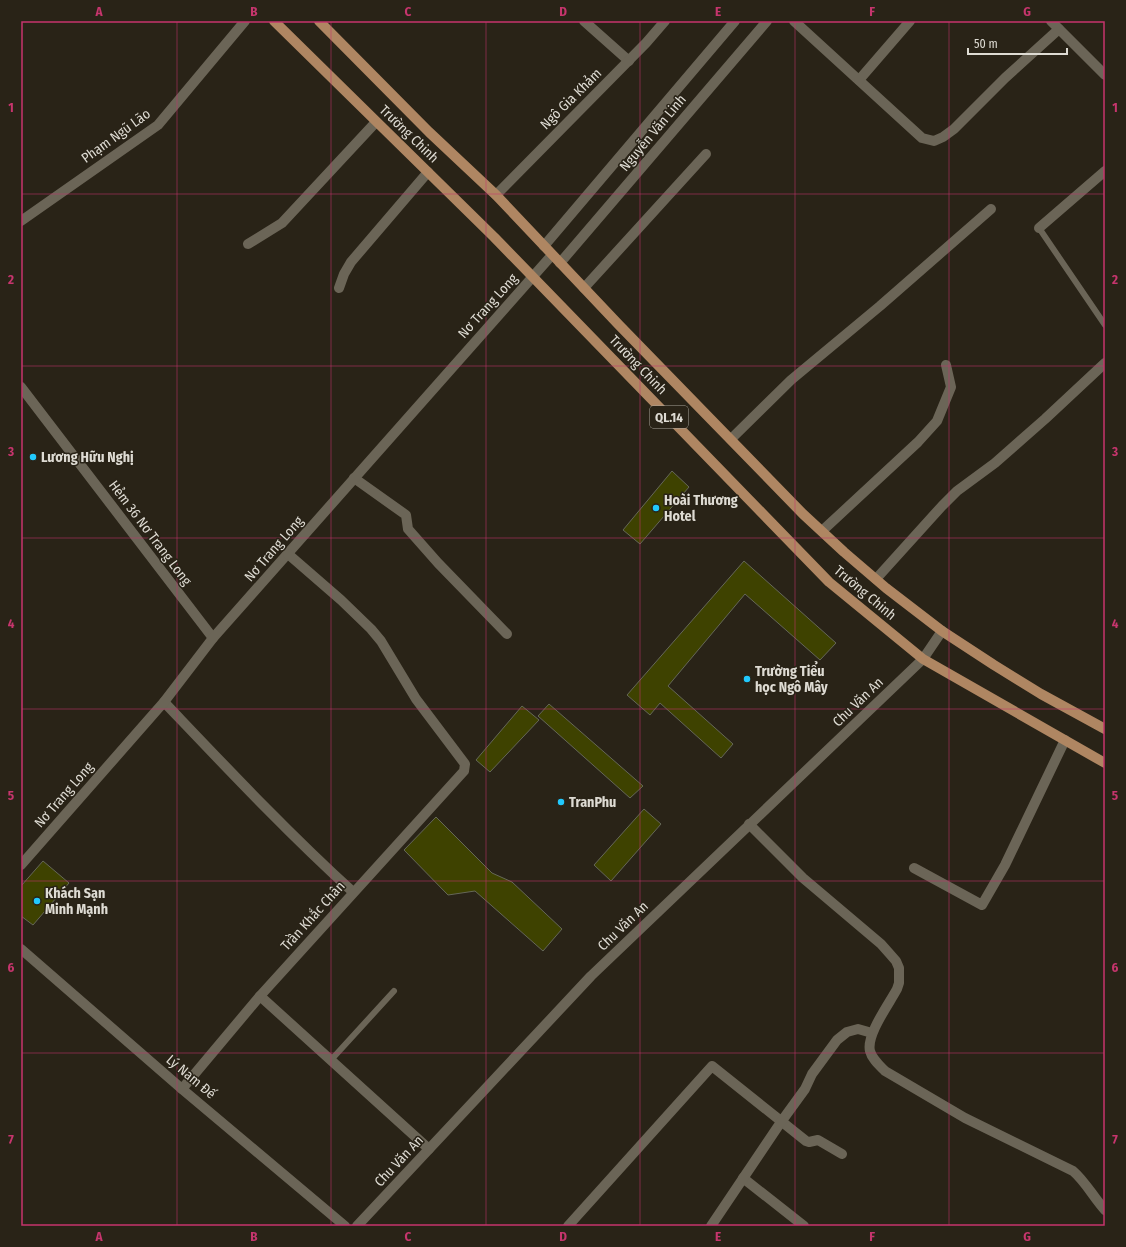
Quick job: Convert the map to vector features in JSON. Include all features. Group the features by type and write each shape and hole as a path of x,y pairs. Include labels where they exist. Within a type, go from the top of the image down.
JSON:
{"main road":[{"name":"Trường Chinh","path":"274,21 533,277 829,582 923,659 1105,763"},
{"name":"Trường Chinh","path":"319,21 423,126 496,195 552,255 803,514 876,580 942,631 994,665 1041,694 1105,729"}],"street":[{"name":"Phạm Ngũ Lão","path":"21,220 158,125 245,21"},
{"path":"584,21 629,61"},
{"name":"Ngô Gia Khảm","path":"496,195 629,61 665,21"},
{"name":"Nguyễn Văn Linh","path":"544,246 735,21"},
{"name":"Nguyễn Văn Linh","path":"560,263 767,21"},
{"path":"794,21 922,138 934,141 943,137 954,129 1005,78 1059,29"},
{"path":"859,80 910,21"},
{"path":"1051,21 1105,74"},
{"path":"248,244 282,223 376,122"},
{"path":"584,288 706,154"},
{"path":"1039,228 1105,171"},
{"path":"339,288 344,274 351,262 428,172"},
{"path":"731,439 791,380 857,326 991,209"},
{"name":"Nơ Trang Long","path":"21,865 164,702 213,638 552,255"},
{"path":"876,580 957,491 995,463 1045,419 1105,362"},
{"path":"822,531 918,442 936,421 951,386 946,365"},
{"name":"Hẻm 36 Nơ Trang Long","path":"21,387 213,638"},
{"path":"354,478 406,515 408,529 438,563 507,634"},
{"name":"Trần Khắc Chân","path":"182,1089 260,996 353,892 464,772 465,764 416,699 381,641 371,629 341,600 288,554"},
{"name":"Chu Văn An","path":"356,1226 591,976 923,659 942,631"},
{"path":"164,702 264,807 310,853 353,892"},
{"path":"914,868 982,905 1005,865 1065,740"},
{"path":"749,824 803,878 881,944 896,961 899,968 899,982 897,989 872,1033 870,1042 870,1050 877,1064 885,1071 965,1118 1073,1171 1079,1176 1105,1210"},
{"name":"Lý Nam Đế","path":"21,949 182,1089 345,1226"},
{"path":"260,996 429,1149"},
{"path":"712,1226 781,1122 805,1089 812,1074 837,1040 847,1032 858,1029 872,1033"},
{"path":"568,1226 712,1066 806,1141 809,1142 818,1140 842,1154"},
{"path":"743,1178 804,1226"}],"lane":[{"path":"1039,228 1105,325"},
{"path":"332,1060 394,991"}],"building":[{"name":"Hoài Thương Hotel","path":"672,471 689,487 640,544 623,530"},
{"path":"744,561 836,643 820,660 745,594 668,686 733,744 721,758 660,703 650,715 627,695"},
{"path":"549,704 643,786 630,798 538,716"},
{"path":"522,706 539,720 490,772 476,760"},
{"path":"644,809 661,824 611,881 594,865"},
{"path":"436,817 492,873 512,882 562,929 543,951 475,891 448,895 404,850"},
{"name":"Khách Sạn Minh Mạnh","path":"43,861 69,883 33,925 21,916 21,886"}],"place":[{"name":"Lương Hữu Nghị","path":"33,457"},
{"name":"Hoài Thương Hotel","path":"656,508"},
{"name":"Trường Tiểu học Ngô Mây","path":"747,679"},
{"name":"TranPhu","path":"561,802"},
{"name":"Khách Sạn Minh Mạnh","path":"37,901"}]}
